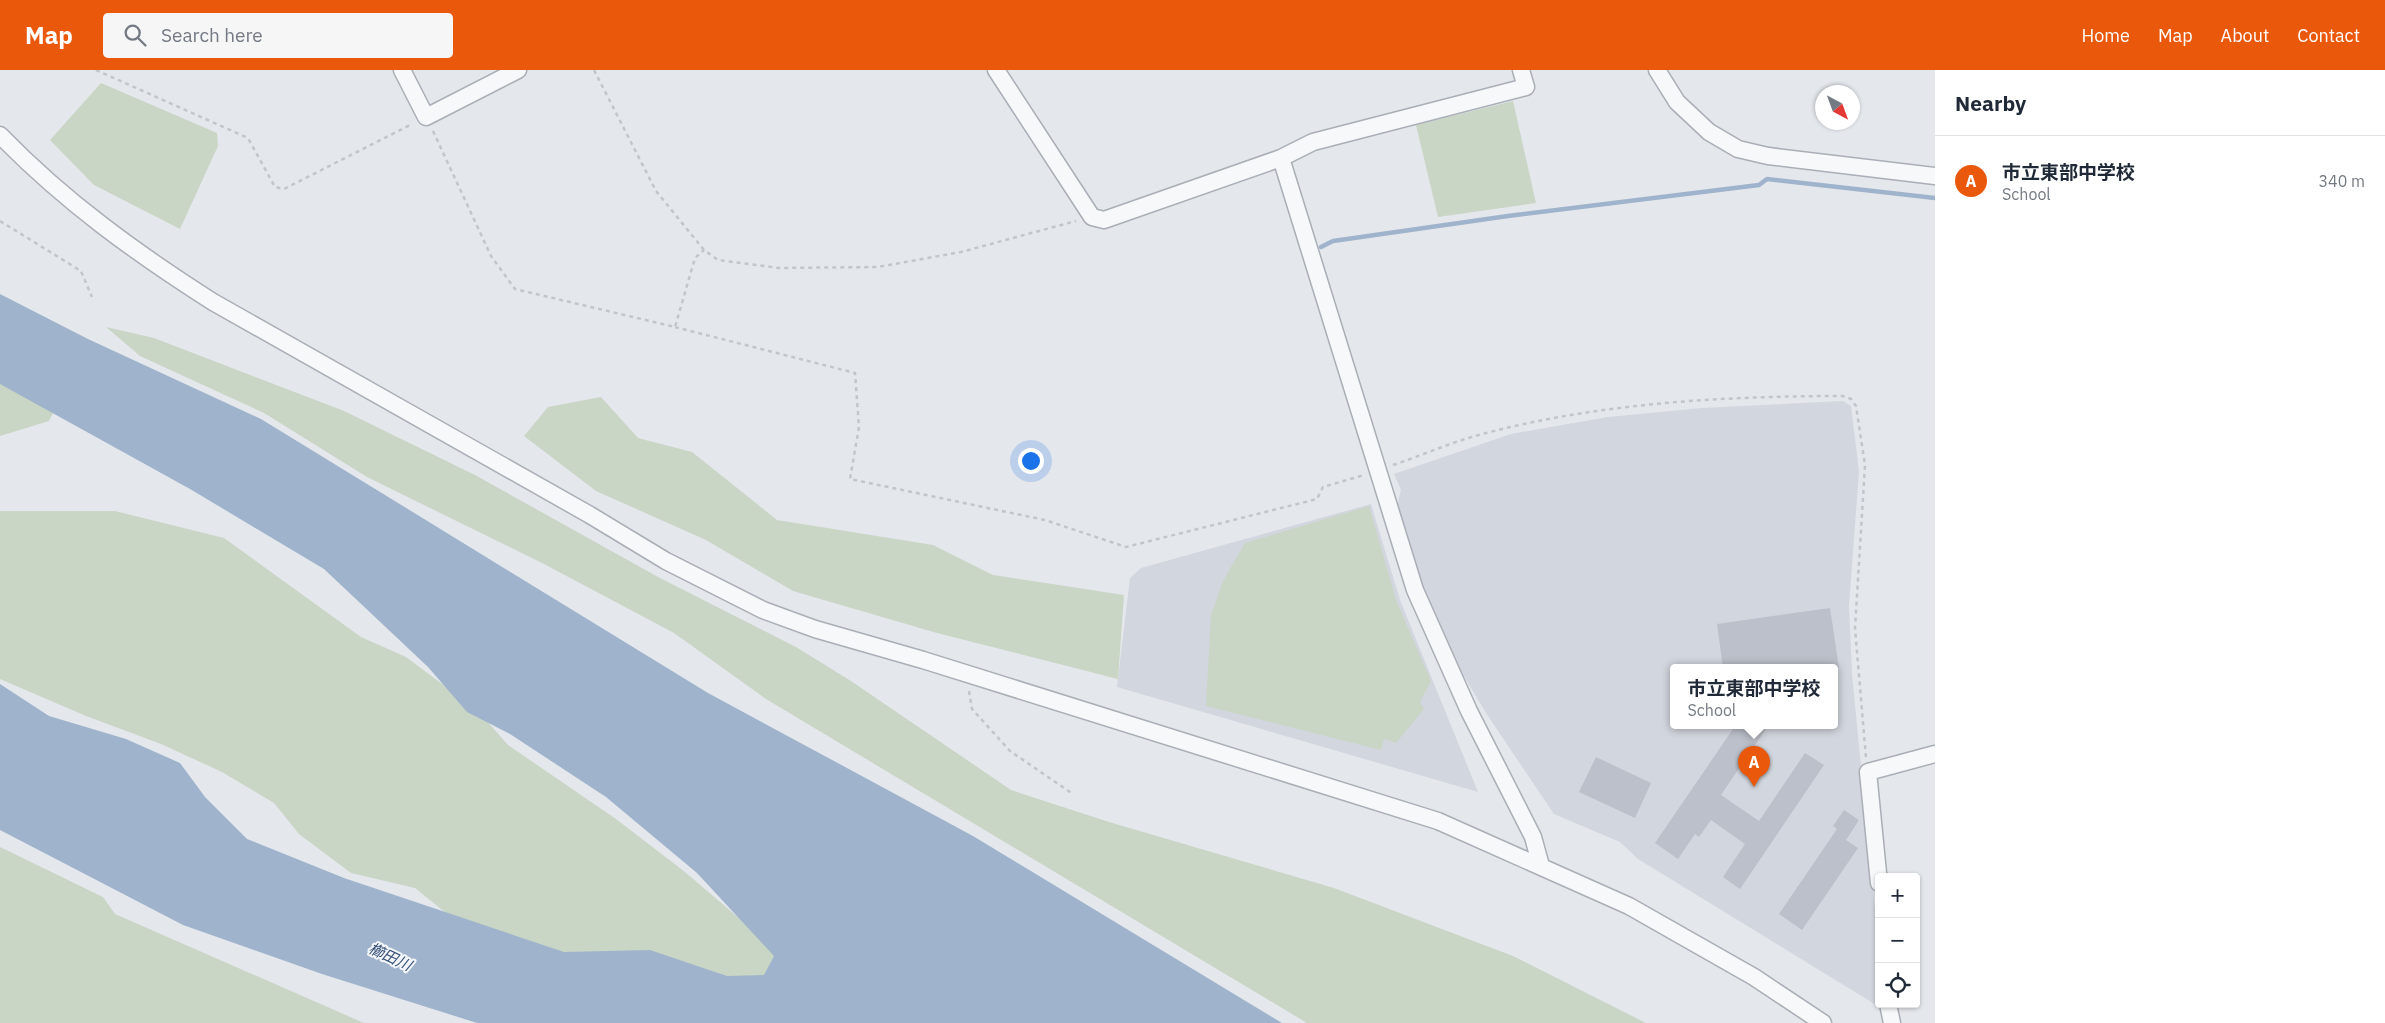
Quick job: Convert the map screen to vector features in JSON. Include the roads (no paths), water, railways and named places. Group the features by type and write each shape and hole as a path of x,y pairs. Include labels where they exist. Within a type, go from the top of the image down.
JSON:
{"street":[{"path":"402,70 426,117 518,70"},
{"path":"996,70 1092,217 1104,220 1281,158 1312,142 1526,86 1521,70"},
{"path":"1657,70 1677,102 1709,132 1738,149 1768,156 1935,176"},
{"path":"0,135 53,187 81,210 149,260 214,302 590,515 666,561 763,610 798,623 1438,821 1629,906 1700,945 1768,986 1823,1023"},
{"path":"1281,158 1415,590 1469,711 1534,837 1541,866"},
{"path":"1878,873 1868,772 1935,754"},
{"path":"1889,1008 1892,1023"}],"water":[{"name":"櫛田川","path":"0,294 88,339 261,419 708,693 973,836 1282,1023 477,1023 322,974 183,925 0,830 0,684 49,716 126,739 180,763 205,797 247,839 344,878 564,952 650,950 727,976 764,975 774,956 697,873 606,797 510,734 467,712 428,667 324,569 190,489 0,384"}],"waterway":[{"path":"1321,247 1333,241 1508,216 1759,185 1767,179 1935,198"}],"place":[{"name":"市立東部中学校","path":"1754,787"}]}
